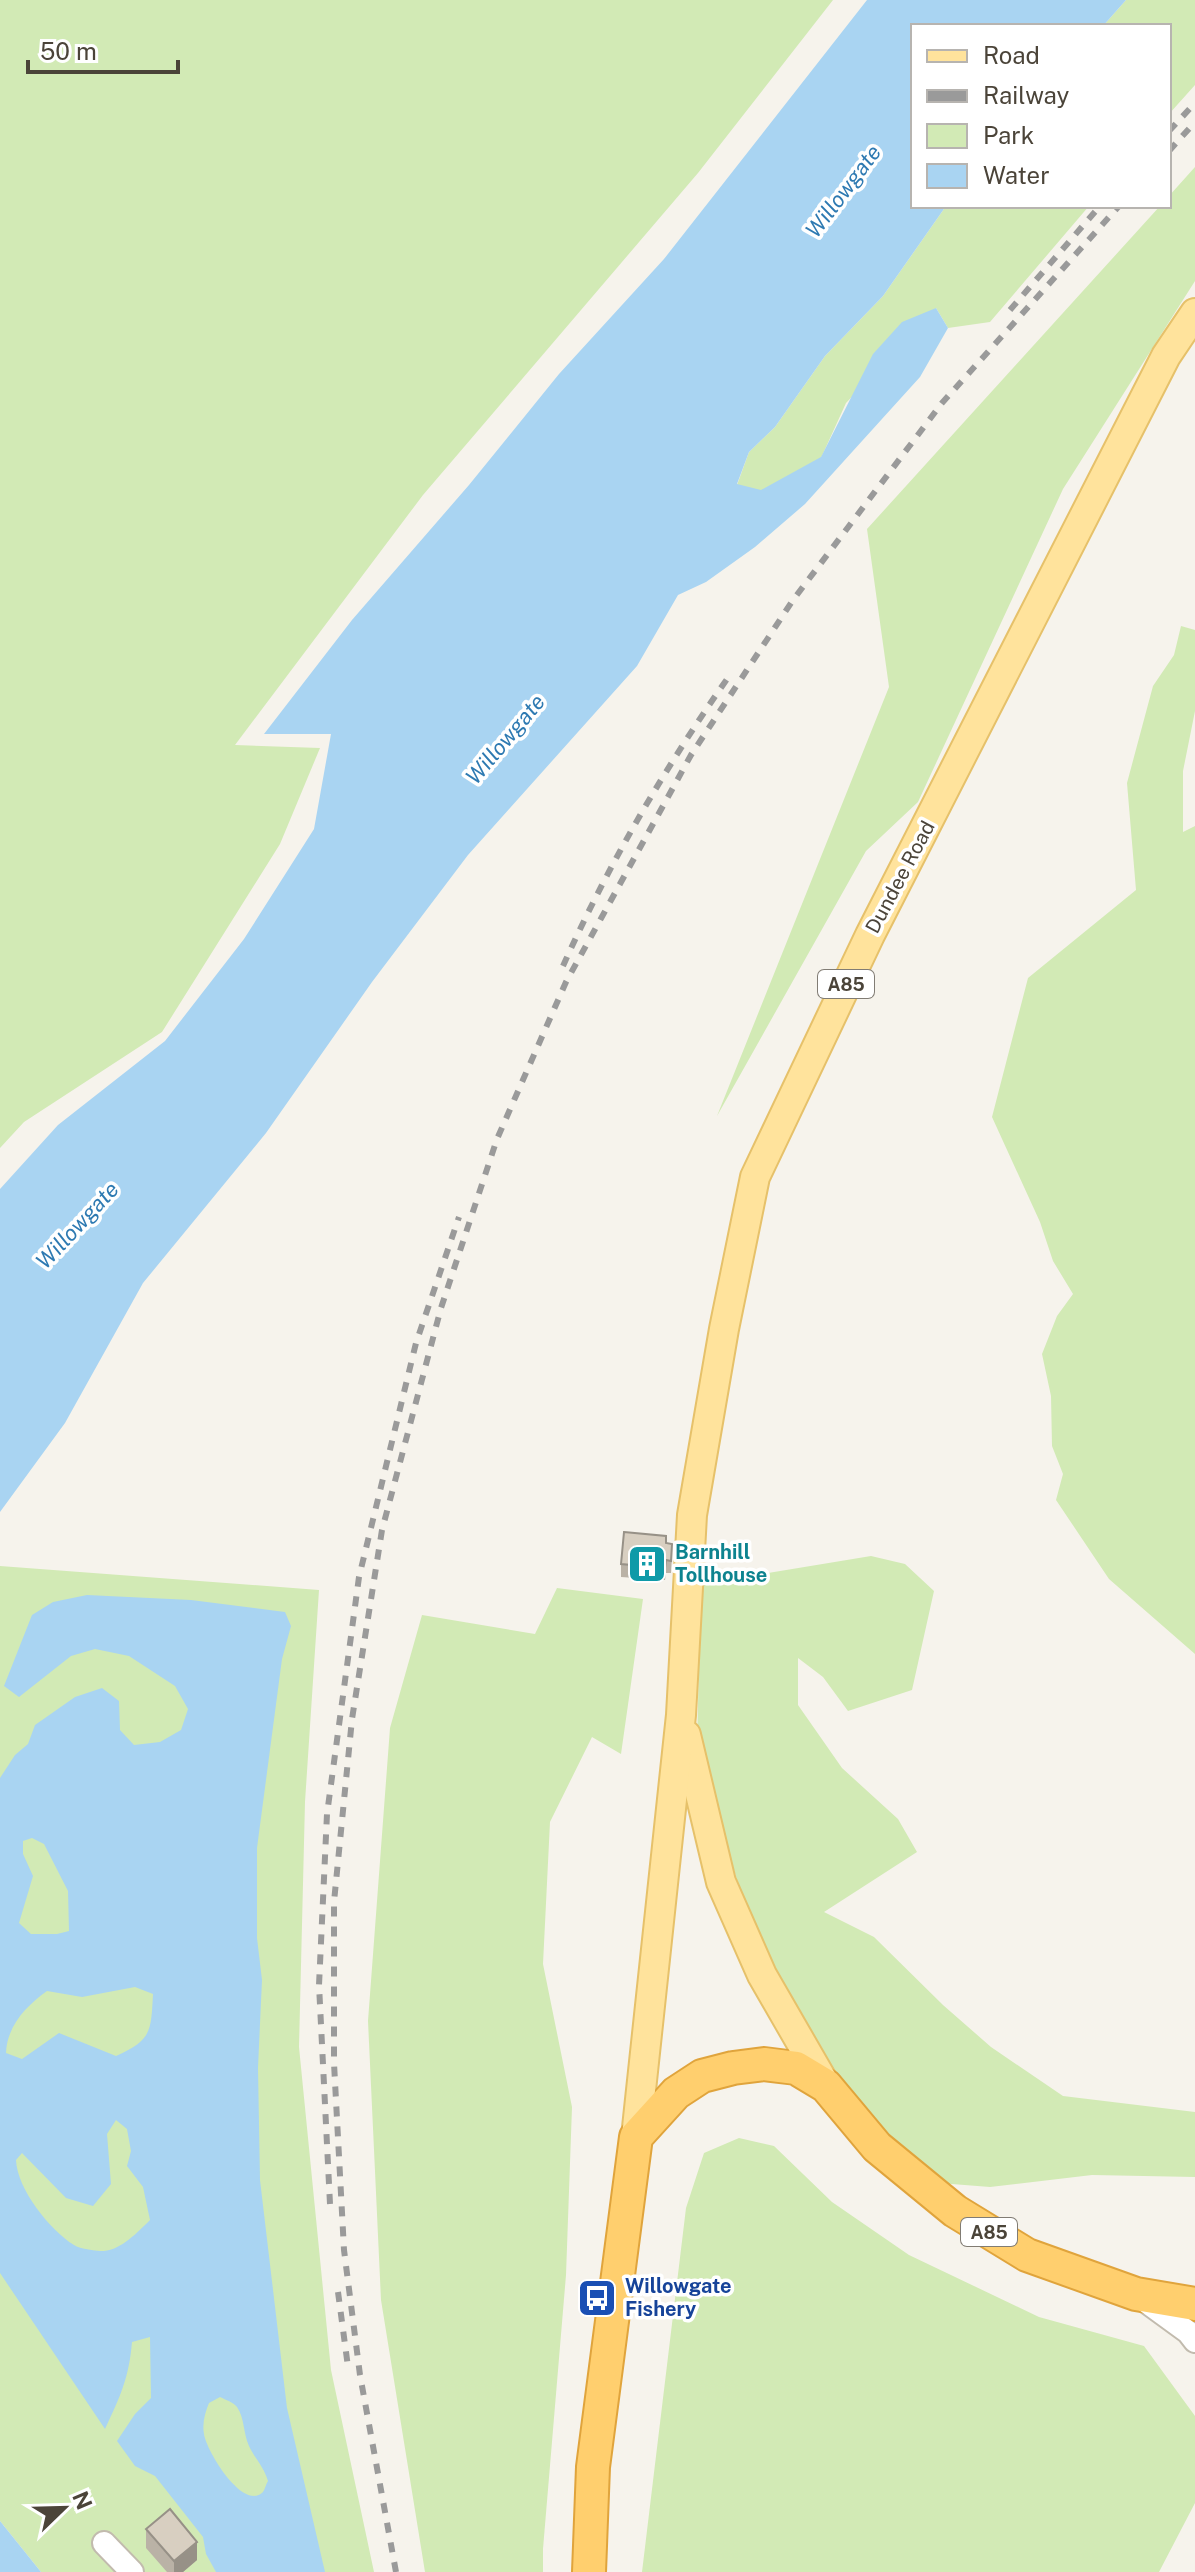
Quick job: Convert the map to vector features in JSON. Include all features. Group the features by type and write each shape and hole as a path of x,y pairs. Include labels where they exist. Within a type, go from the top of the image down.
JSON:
{"highway":[{"path":"636,2137 676,2093 702,2076 764,2064 796,2068 826,2086"},
{"name":"A85","path":"826,2086 877,2147 955,2211 1027,2255 1136,2294 1195,2304"},
{"name":"A85","path":"589,2572 593,2467 636,2137"}],"main road":[{"name":"Dundee Road","path":"681,1715 692,1515 724,1329 755,1177 870,935 1166,356 1195,313"},
{"name":"A85","path":"681,1715 721,1882 762,1975 826,2086"},
{"name":"A85","path":"636,2137 681,1715"}],"lane":[{"path":"1136,2294 1188,2332 1195,2341"},
{"path":"104,2543 132,2572"}],"green space":[{"path":"0,0 833,0 698,173 423,495 235,745 320,748 280,844 162,1032 24,1122 0,1148"},
{"path":"1126,0 1195,0 1195,85 1171,112 1171,24 1105,24"},
{"path":"1195,167 1195,281 1063,489 918,802 866,851 717,1116 889,687 867,529 1158,208 1171,208 1171,194"},
{"path":"945,208 1087,208 990,322 948,328 936,308 846,403 821,458 761,491 737,485 749,452 775,427 825,356 883,296"},
{"path":"1181,626 1195,630 1195,711 1183,771 1183,832 1195,826 1195,1654 1109,1579 1056,1500 1063,1474 1052,1446 1051,1396 1042,1354 1057,1316 1073,1294 1053,1261 1040,1222 992,1117 1028,978 1136,890 1127,783 1153,686 1174,655"},
{"path":"871,1556 905,1564 934,1591 912,1690 848,1711 823,1677 798,1658 798,1705 842,1768 898,1819 917,1852 824,1912 874,1937 991,2047 1063,2096 1195,2112 1195,2177 1092,2175 990,2187 939,2183 884,2130 820,2059 752,1931 697,1744 701,1584"},
{"path":"0,1566 319,1590 305,1802 299,2047 331,2370 374,2572 41,2572 0,2521"},
{"path":"557,1588 643,1599 621,1754 592,1737 550,1822 543,1964 572,2107 566,2275 543,2572 425,2572 381,2300 368,2021 390,1728 422,1615 535,1634"},
{"path":"739,2138 774,2146 832,2202 909,2255 1039,2317 1144,2346 1195,2416 1195,2503 1159,2572 642,2572 686,2208 704,2153"}],"water":[{"name":"Willowgate","path":"867,0 1126,0 1105,24 911,24 911,208 945,208 883,296 825,356 775,427 749,452 737,484 761,490 821,457 873,354 902,322 936,308 948,328 920,377 805,504 755,547 706,582 678,595 637,666 468,855 372,982 266,1133 143,1283 65,1423 0,1512 0,1189 58,1125 165,1041 244,939 314,829 331,734 264,734 352,620 469,485 559,374 664,259"},
{"path":"87,1595 191,1600 285,1612 291,1626 282,1659 257,1848 257,1938 262,1980 258,2068 260,2180 287,2408 325,2572 216,2572 206,2554 203,2537 155,2476 135,2466 117,2441 135,2414 151,2398 150,2337 132,2342 123,2387 105,2429 0,2273 0,1778 15,1755 28,1744 35,1725 75,1697 102,1688 119,1701 120,1730 134,1745 160,1742 181,1730 188,1709 175,1686 129,1656 95,1649 71,1656 19,1697 4,1686 32,1615 53,1602","holes":["32,1838 44,1844 68,1891 69,1931 31,1934 19,1923 33,1876 23,1854 23,1841","135,1987 153,1994 147,2033 137,2045 116,2056 59,2033 22,2059 6,2053 14,2025 32,2003 47,1991 82,1997","116,2120 127,2129 131,2151 127,2166 143,2187 150,2220 123,2244 110,2250 89,2250 65,2238 36,2208 22,2183 16,2160 22,2153 66,2198 93,2206 111,2184 107,2134","220,2397 237,2407 249,2446 268,2481 263,2492 255,2496 246,2494 218,2465 204,2434 204,2418 209,2403"]},
{"path":"0,2521 41,2572 0,2572"}],"building":[{"path":"624,1532 666,1536 666,1543 672,1544 671,1561 666,1560 665,1568 621,1564"},
{"path":"170,2509 197,2542 174,2561 146,2529"}],"railway":[{"path":"1171,129 1195,103"},
{"path":"1171,149 1195,122"},
{"path":"1010,310 1098,208"},
{"path":"396,2572 360,2375 344,2250 334,2063 334,1902 352,1719 382,1530 441,1308 497,1139 566,982 691,755 793,600 942,403 1117,208"},
{"path":"563,966 640,815 732,672"},
{"path":"330,2204 319,1985 327,1814 359,1577 416,1343 459,1217"},
{"path":"338,2292 348,2367"}],"place":[{"name":"Barnhill Tollhouse","path":"647,1564"},
{"name":"Willowgate Fishery","path":"597,2298"}]}
